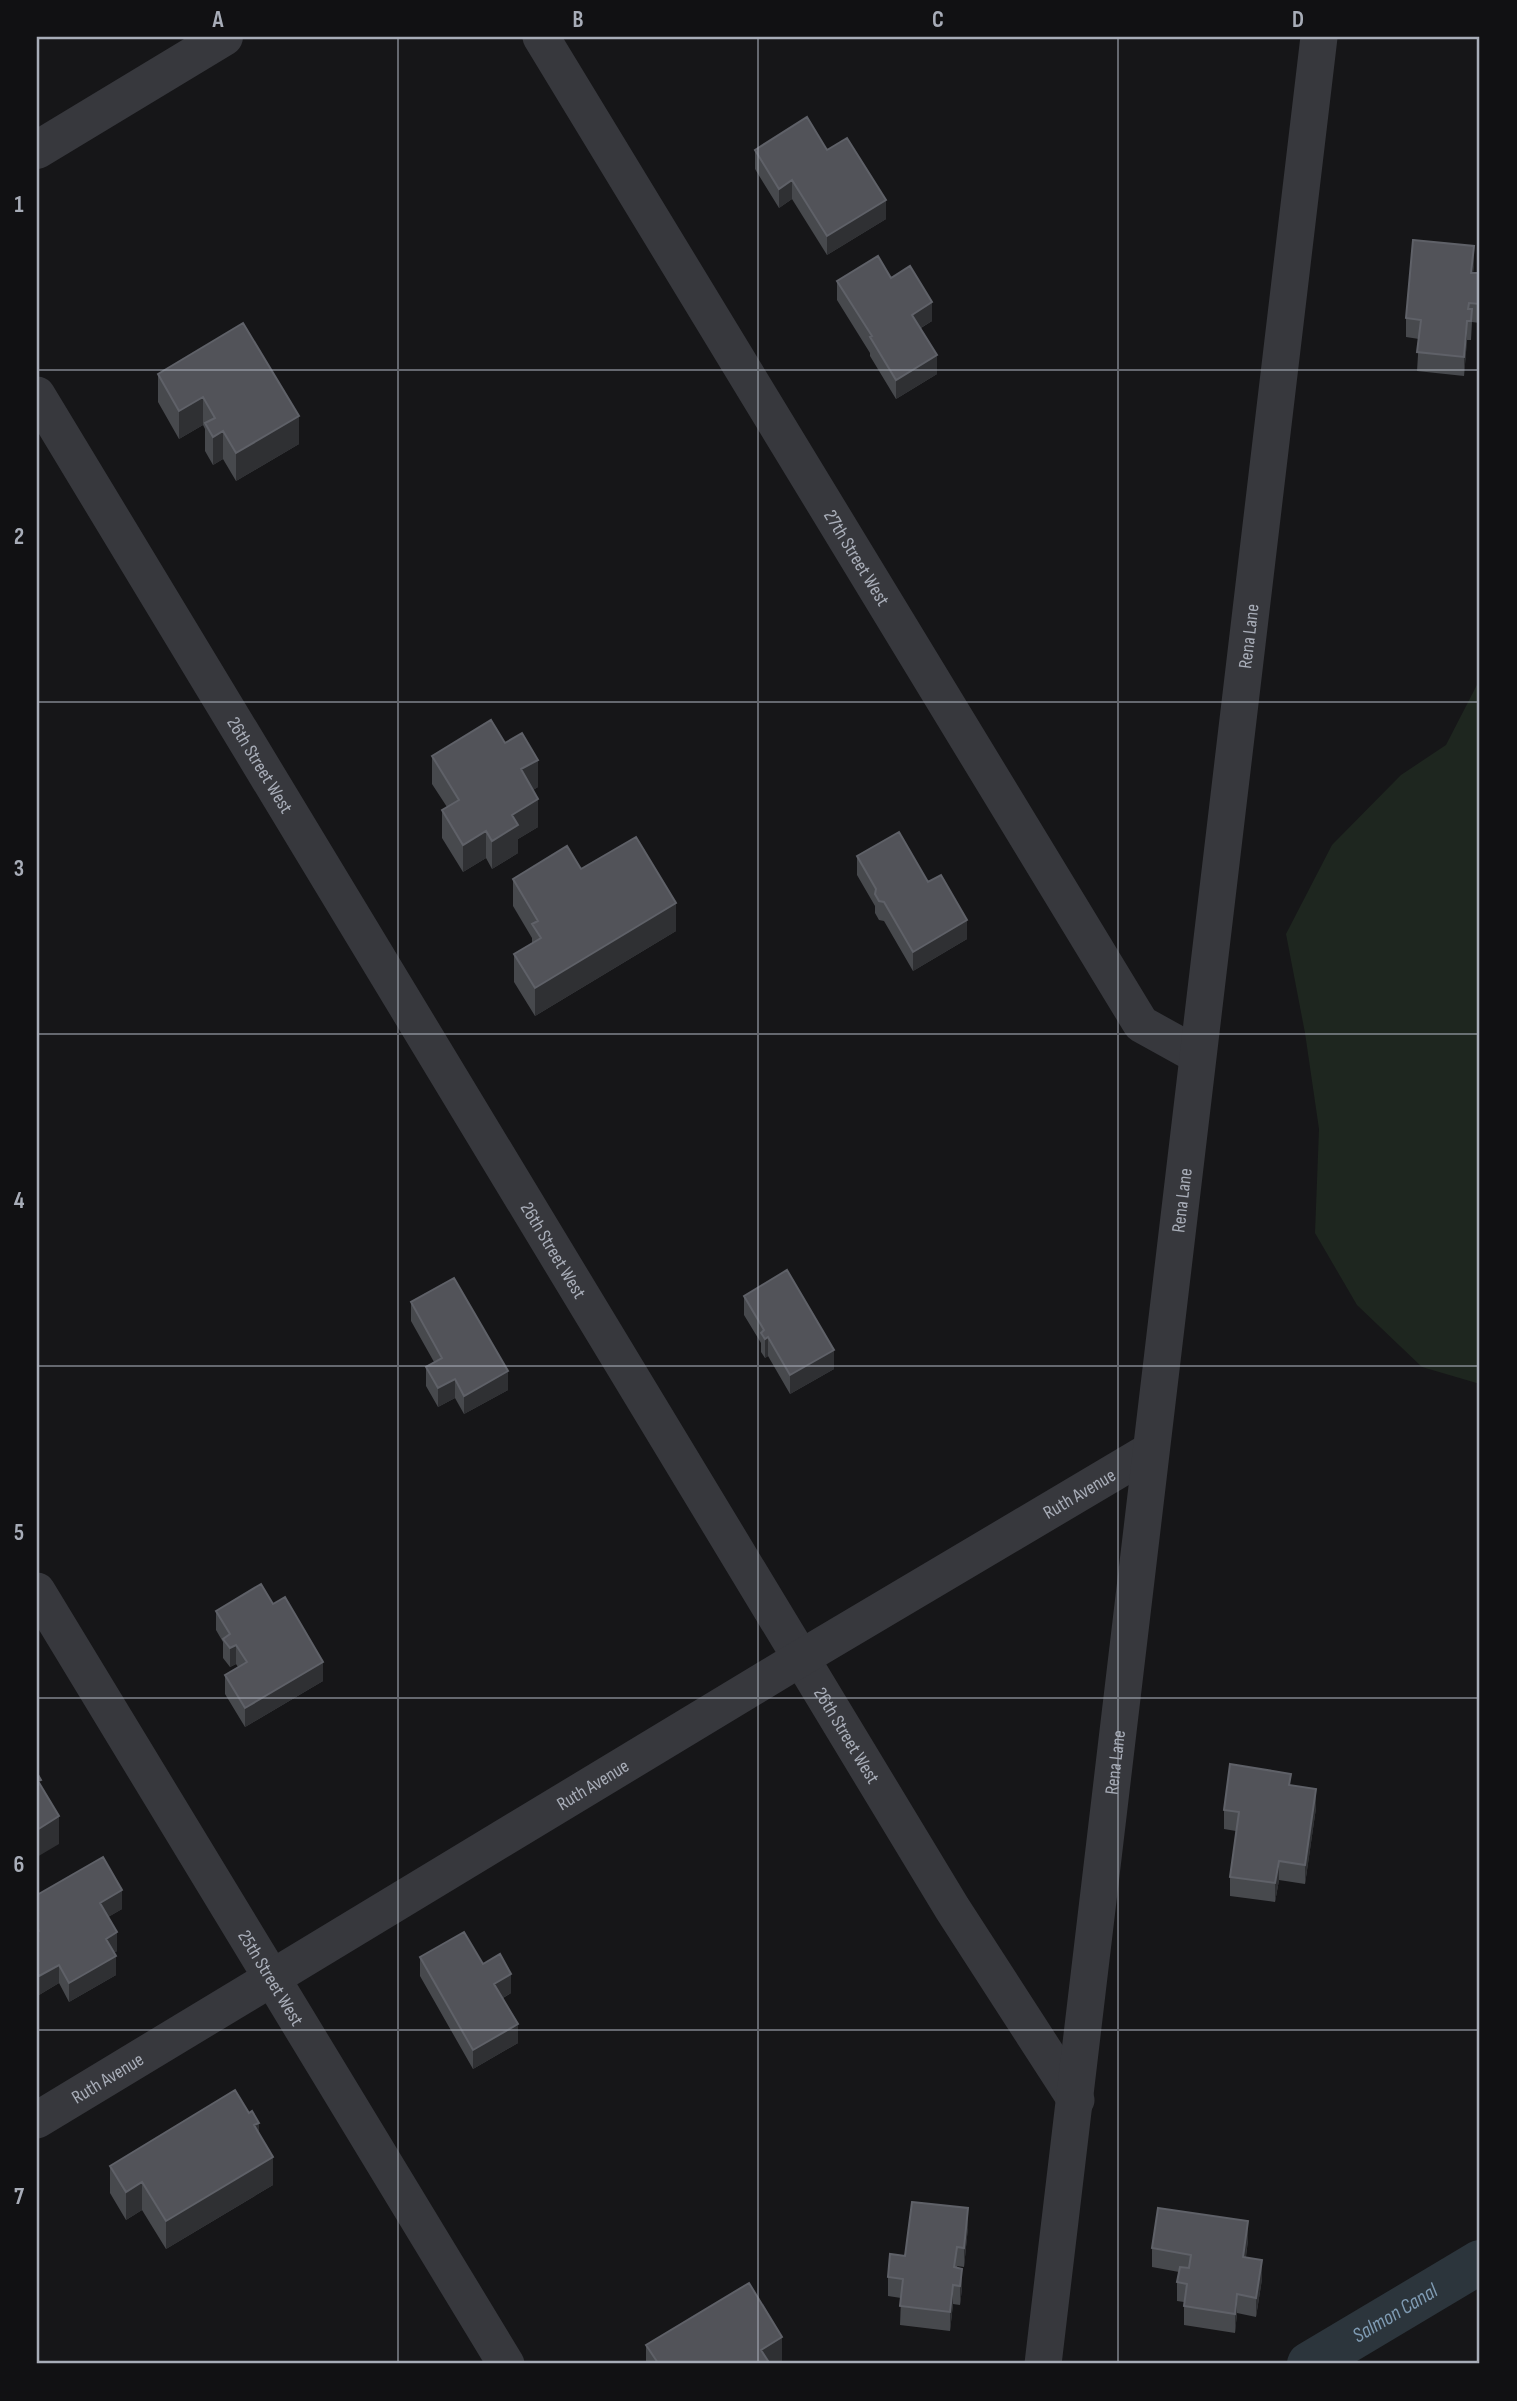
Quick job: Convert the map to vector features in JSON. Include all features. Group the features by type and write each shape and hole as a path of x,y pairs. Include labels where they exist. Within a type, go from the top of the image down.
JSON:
{"street":[{"path":"37,150 224,37"},
{"name":"27th Street West","path":"541,37 1141,1024 1197,1055"},
{"name":"Rena Lane","path":"1043,2364 1319,37"},
{"name":"26th Street West","path":"37,395 952,1908 1076,2101"},
{"name":"Ruth Avenue","path":"37,2120 801,1658 1150,1451"},
{"name":"25th Street West","path":"37,1591 506,2364"}],"shaded area":[{"path":"1480,679 1480,1384 1422,1367 1357,1305 1315,1233 1319,1129 1305,1033 1286,934 1332,845 1401,775 1446,745"}],"building":[{"path":"807,117 827,150 847,138 886,200 827,236 792,180 779,189 755,150"},
{"path":"1413,240 1474,246 1471,273 1480,273 1480,304 1469,303 1468,309 1472,309 1471,321 1467,321 1464,357 1417,352 1421,320 1406,318"},
{"path":"878,256 891,278 910,266 932,302 912,315 937,355 896,380 837,281"},
{"path":"243,323 299,416 236,453 223,431 213,437 205,423 215,418 203,397 179,411 158,374"},
{"path":"491,720 505,743 522,733 538,760 521,769 538,799 512,815 518,825 492,841 486,831 463,845 442,810 459,800 432,756"},
{"path":"899,832 928,882 941,875 967,920 913,952 884,902 879,901 875,894 876,889 857,856"},
{"path":"636,837 676,903 535,988 514,954 541,938 532,924 538,921 513,879 567,846 581,869"},
{"path":"787,1270 834,1350 790,1375 768,1337 765,1339 761,1333 764,1330 744,1296"},
{"path":"454,1278 508,1371 464,1396 455,1379 438,1388 426,1367 442,1358 411,1302"},
{"path":"261,1584 273,1604 285,1597 323,1662 245,1708 225,1675 247,1662 236,1645 230,1648 223,1639 230,1634 216,1611"},
{"path":"1230,1764 1291,1774 1289,1785 1316,1789 1305,1865 1279,1861 1275,1883 1230,1877 1239,1812 1224,1810"},
{"path":"37,1773 41,1780 38,1781 59,1816 37,1830"},
{"path":"103,1857 122,1890 100,1903 117,1932 106,1939 116,1956 69,1983 59,1965 39,1976 37,1895"},
{"path":"464,1932 483,1964 500,1954 511,1974 494,1984 518,2024 473,2050 420,1957"},
{"path":"235,2090 249,2113 252,2111 259,2123 254,2125 273,2157 166,2221 142,2182 126,2192 110,2166"},
{"path":"912,2202 968,2208 964,2248 957,2247 954,2267 962,2269 960,2286 953,2285 950,2312 900,2306 903,2279 888,2277 890,2254 905,2256"},
{"path":"1158,2208 1248,2221 1243,2257 1262,2260 1256,2298 1237,2294 1235,2314 1184,2306 1187,2284 1177,2282 1180,2267 1189,2268 1191,2255 1152,2248"},
{"path":"749,2283 782,2337 761,2350 770,2364 657,2364 646,2345"}],"waterway":[{"name":"Salmon Canal","path":"1309,2364 1480,2262"}]}
